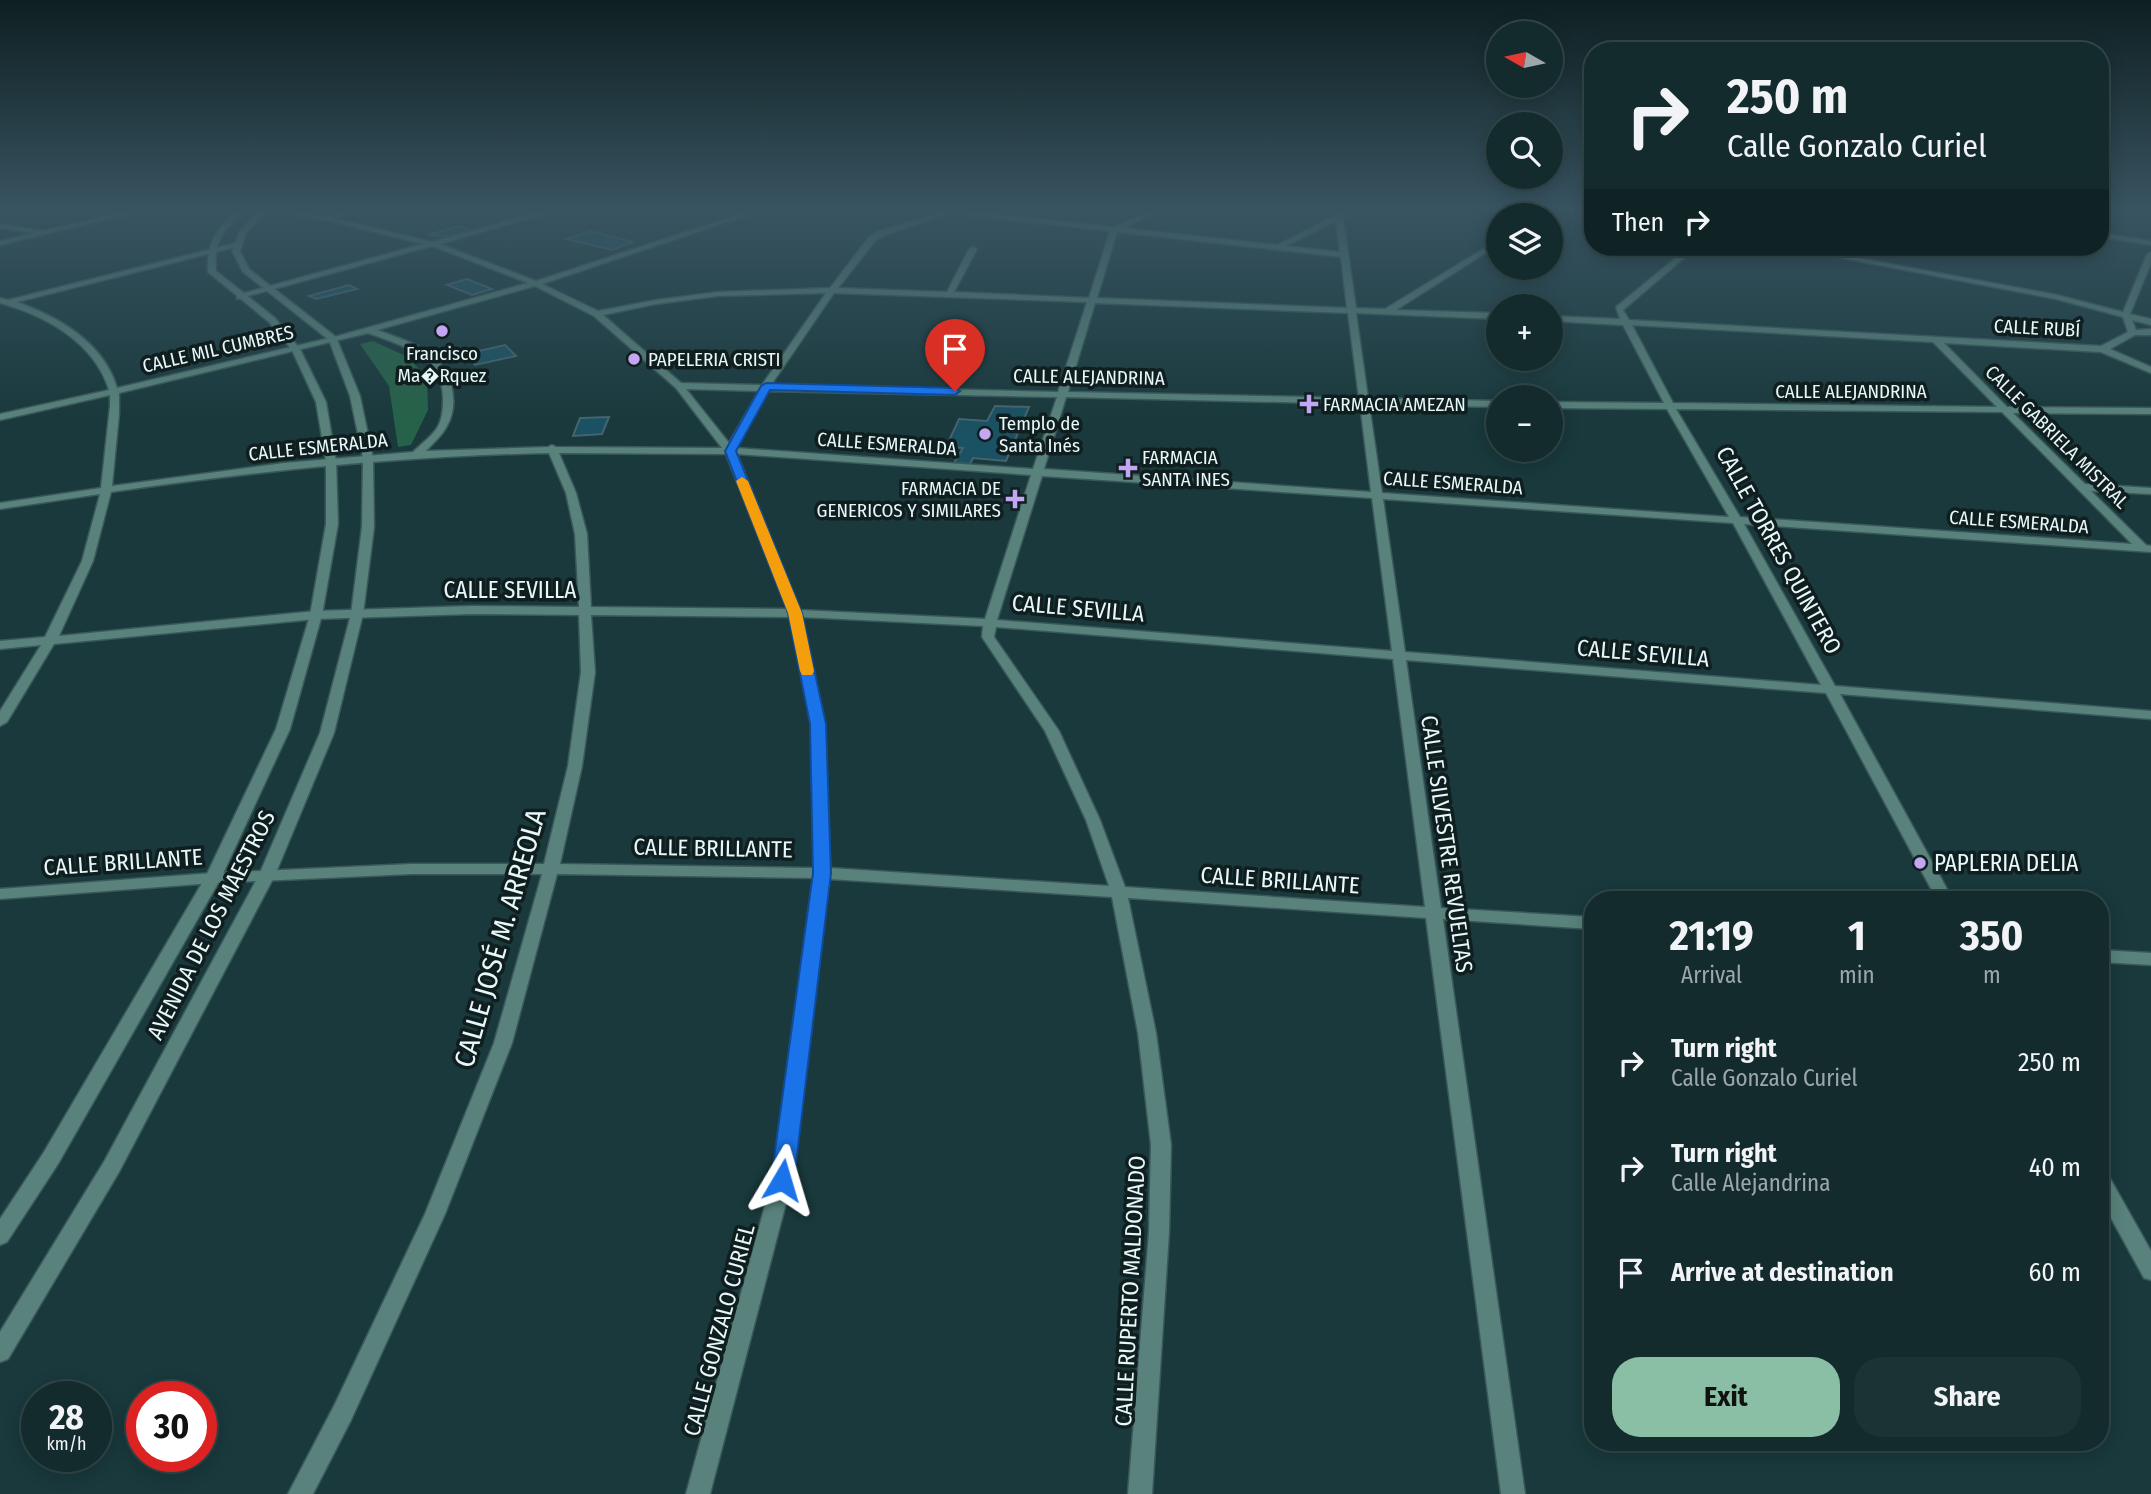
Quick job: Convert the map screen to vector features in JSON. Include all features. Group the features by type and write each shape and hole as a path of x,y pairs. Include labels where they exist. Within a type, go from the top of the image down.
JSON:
{"street":[{"path":"3,302 97,279"},
{"name":"AVENIDA DE LOS MAESTROS","path":"0,1236 51,1158 213,878 283,729 316,615 332,524 331,461 321,402 296,349 272,320 220,279"},
{"path":"257,279 333,339"},
{"path":"240,297 309,279"},
{"name":"CALLE GONZALO CURIEL","path":"524,279 597,314 679,386 730,451 795,613 818,724 822,873 782,1180 698,1494"},
{"name":"CALLE MIL CUMBRES","path":"0,418 296,349 548,279"},
{"path":"730,451 766,386 841,279"},
{"path":"949,295 958,279"},
{"path":"990,622 1099,279"},
{"name":"CALLE SILVESTRE REVUELTAS","path":"1347,279 1513,1494"},
{"path":"1387,312 1440,279"},
{"path":"1625,321 1619,309 1655,279"},
{"path":"1959,279 2057,297 2151,322"},
{"path":"2133,332 2126,314 2141,279"},
{"path":"597,314 656,302 718,294 832,290 1486,316"},
{"path":"0,722 52,640 91,557 108,490 114,392 101,363 60,324 3,302"},
{"name":"CALLE RUBÍ","path":"1563,319 2103,349"},
{"name":"CALLE TORRES QUINTERO","path":"1625,321 1671,408 1765,569 1940,891"},
{"path":"368,330 413,347 431,359 443,373 449,406 443,426 416,455"},
{"path":"2103,349 2133,332 2151,332"},
{"name":"AVENIDA DE LOS MAESTROS","path":"0,1352 113,1166 267,875 327,733 357,614 368,527 368,458 355,396 333,339"},
{"name":"CALLE GABRIELA MISTRAL","path":"1937,341 2081,487 2146,548 2151,558"},
{"path":"2103,349 2151,370"},
{"name":"CALLE ALEJANDRINA","path":"679,386 1486,404"},
{"name":"CALLE ALEJANDRINA","path":"1563,405 2151,411"},
{"name":"CALLE ESMERALDA","path":"0,506 368,458 552,448 730,451 2146,548"},
{"name":"CALLE JOSÉ M. ARREOLA","path":"300,1494 343,1412 435,1214 503,1043 551,869 575,766 586,685 581,534 571,493 552,448"},
{"path":"2081,487 2151,491"},
{"name":"CALLE SEVILLA","path":"0,645 316,615 585,610 795,613 990,622 2151,715"},
{"name":"CALLE RUPERTO MALDONADO","path":"990,622 988,637 1052,731 1093,820 1118,892 1147,1033 1161,1145 1159,1232 1140,1494"},
{"name":"CALLE BRILLANTE","path":"0,894 213,878 412,869 822,873 1584,922"},
{"path":"2109,957 2151,960"},
{"path":"2109,1194 2151,1270"}],"green space":[{"path":"373,341 408,357 427,378 428,410 411,445 398,447 389,386 360,344"}],"building":[{"path":"467,279 492,289 472,295 447,285"},
{"path":"349,285 357,289 316,299 309,296"},
{"path":"505,345 516,356 475,365 465,354"},
{"name":"Templo de Santa Inés","path":"995,406 1029,407 1006,461 973,458 970,464 954,463 963,448 946,447 959,419 987,421"},
{"path":"609,417 602,434 573,436 580,418"}],"slow traffic":[{"path":"742,481 795,613 807,671"}],"place":[{"name":"Francisco Ma�Rquez","path":"442,331"},
{"name":"PAPELERIA CRISTI","path":"634,359"},
{"name":"FARMACIA AMEZAN","path":"1309,404"},
{"name":"Templo de Santa Inés","path":"985,434"},
{"name":"FARMACIA SANTA INES","path":"1128,468"},
{"name":"FARMACIA DE GENERICOS Y SIMILARES","path":"1015,499"},
{"name":"PAPLERIA DELIA","path":"1920,863"}],"route":[{"path":"782,1180 822,873 818,724 795,613 730,451 766,386 955,391"}]}
